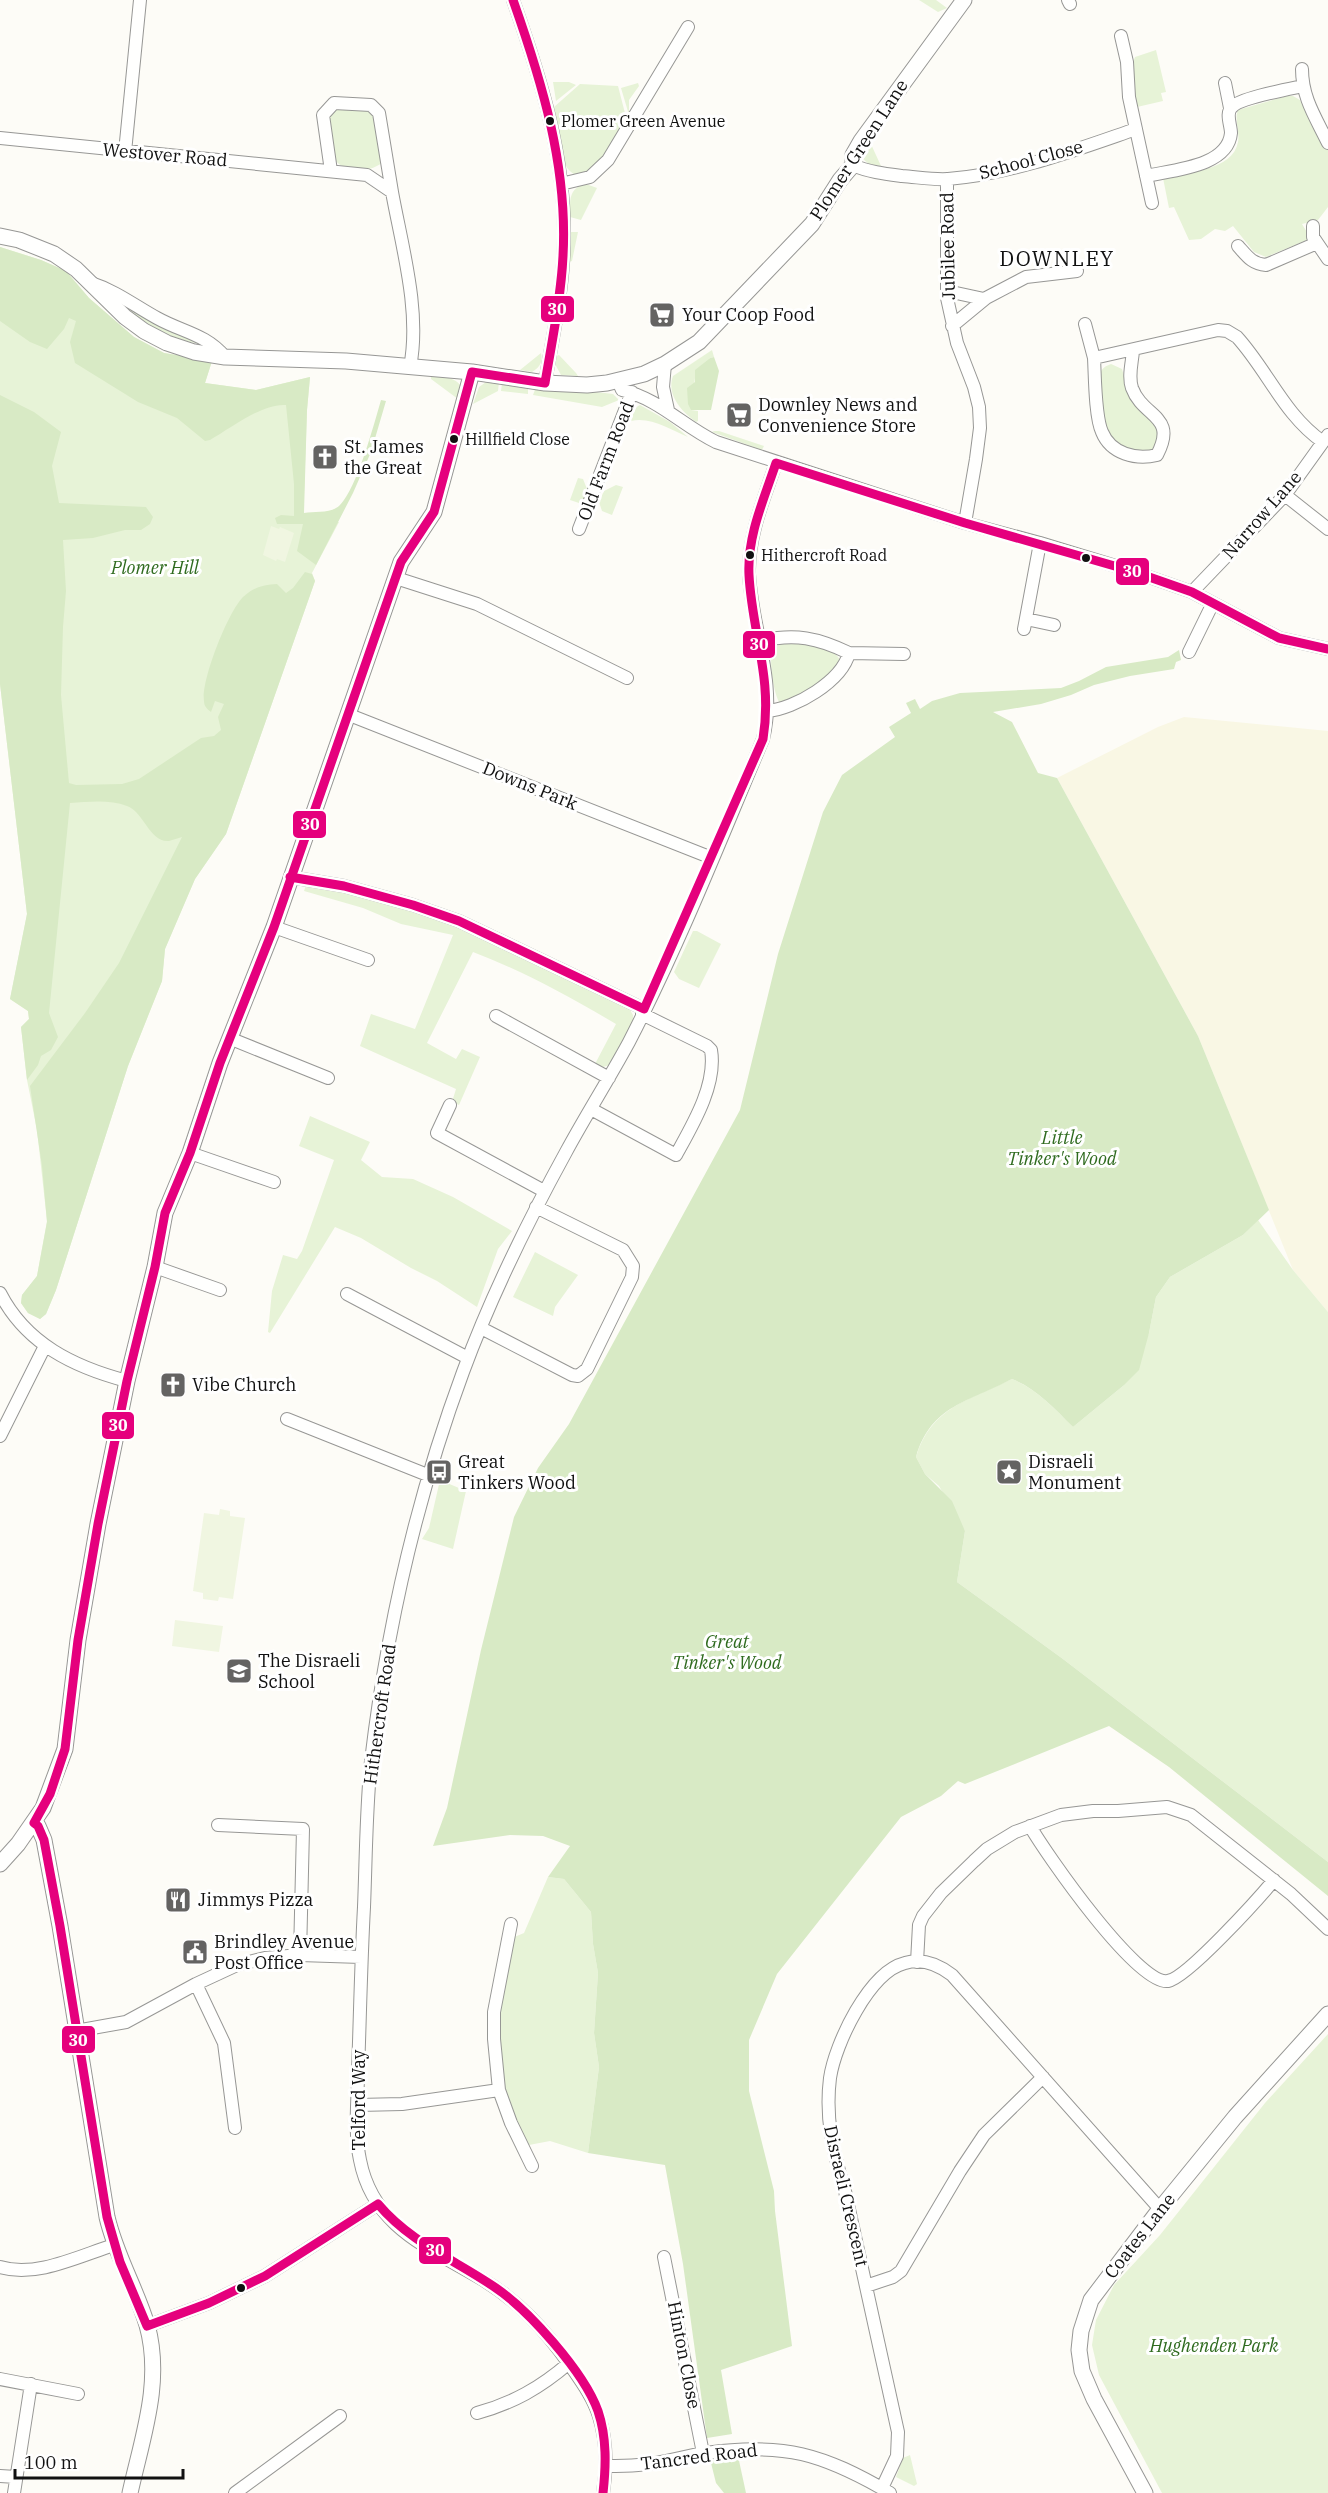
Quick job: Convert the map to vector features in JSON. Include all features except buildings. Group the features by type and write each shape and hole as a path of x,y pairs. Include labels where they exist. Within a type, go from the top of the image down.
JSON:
{"street":[{"path":"125,152 140,0"},
{"path":"513,0 545,99 561,184 564,217 563,262 545,383"},
{"name":"Plomer Green Lane","path":"618,381 644,374 665,364 699,342 812,224 840,180 853,165 853,155 861,141 964,0"},
{"path":"561,184 590,177 608,160 688,27"},
{"path":"1121,36 1127,62 1129,97 1152,203"},
{"path":"1302,69 1303,86 1308,104 1328,143"},
{"path":"1146,176 1200,164 1216,158 1223,152 1231,136 1228,112 1230,108 1225,83"},
{"path":"1230,108 1243,101 1303,86"},
{"path":"331,171 323,115 334,103 371,105 379,113 413,321 415,342 410,367"},
{"name":"School Close","path":"853,165 863,170 893,175 947,179 1005,169 1068,152 1136,129"},
{"name":"Westover Road","path":"0,138 367,175 392,192"},
{"name":"Jubilee Road","path":"947,179 947,291 952,326 979,407 980,428 965,523"},
{"path":"1313,226 1313,237 1328,259"},
{"path":"0,236 19,240 54,254 76,269 125,317 144,331 166,343 194,352 225,357 346,361 472,372 545,383 588,385 618,381 622,390 632,392 668,410 700,435 716,442 965,523 1040,543 1192,592 1279,638 1328,649"},
{"path":"1238,246 1250,260 1266,265 1317,243"},
{"path":"952,326 984,299 1026,277 1077,271"},
{"path":"947,291 984,299"},
{"path":"1085,324 1094,358 1101,430 1116,449 1142,459 1156,455 1164,441 1164,432 1161,421 1138,399 1132,387 1130,374 1133,351"},
{"path":"1094,358 1133,351 1212,331 1227,331 1237,337 1246,347 1294,417 1308,432 1325,438"},
{"path":"665,364 663,387 668,410"},
{"path":"0,1864 34,1823 50,1794 65,1749 78,1640 98,1524 165,1213 190,1153 230,1038 274,927 401,562 434,512 472,372"},
{"name":"Old Farm Road","path":"579,529 632,392"},
{"name":"Narrow Lane","path":"1192,592 1285,495 1325,438"},
{"name":"Hithercroft Road","path":"361,1957 373,1753 399,1582 414,1520 468,1358 509,1263 544,1191 609,1078 643,1012 763,738 767,711 766,677 751,593 750,556 754,528 777,463"},
{"path":"1285,495 1328,529"},
{"path":"1040,543 1025,624 1054,625"},
{"path":"396,578 477,604 627,678"},
{"path":"1189,652 1213,603"},
{"path":"761,641 794,636 831,645 849,653 904,654"},
{"path":"767,711 797,703 836,675 843,668 849,653"},
{"name":"Downs Park","path":"347,714 712,858"},
{"path":"290,878 344,886 413,905 459,921 643,1012 711,1050 706,1090 695,1120 676,1155 591,1109"},
{"path":"274,927 368,960"},
{"path":"496,1016 609,1078"},
{"path":"230,1038 328,1078"},
{"path":"450,1105 437,1133 544,1191"},
{"path":"190,1153 274,1182"},
{"path":"481,1328 578,1376 587,1369 632,1277 633,1266 623,1250 536,1207"},
{"path":"155,1267 220,1290"},
{"path":"347,1294 468,1358"},
{"path":"1,1300 24,1327 45,1346 75,1365 127,1381"},
{"path":"0,1436 45,1346"},
{"path":"287,1419 430,1476"},
{"path":"1160,2209 952,1975 928,1962 917,1962 920,1925 923,1916 931,1904 987,1850 1030,1826 1075,1812 1155,1807 1179,1809 1205,1824 1274,1880 1328,1929"},
{"path":"34,1823 38,1826 44,1840 97,2170 114,2245 147,2326 154,2362 151,2403 130,2493"},
{"path":"218,1826 303,1829 300,1955"},
{"path":"1030,1826 1052,1861 1109,1934 1150,1975 1166,1982 1174,1979 1197,1960 1274,1880"},
{"path":"511,1924 494,2012 494,2039 499,2090 511,2123 532,2166"},
{"path":"76,2031 126,2022 196,1984 237,1965 265,1958 300,1955 361,1957"},
{"name":"Telford Way","path":"361,1957 358,2154 366,2180 378,2204 397,2226 427,2249 481,2278 514,2300 536,2321 569,2364 592,2398 598,2412 605,2447 603,2493"},
{"name":"Disraeli Crescent","path":"886,2491 897,2456 898,2432 830,2135 828,2117 831,2077 844,2034 872,1989 894,1968 906,1962 917,1962"},
{"path":"196,1984 224,2043 235,2128"},
{"name":"Coates Lane","path":"1145,2493 1094,2399 1083,2371 1079,2350 1081,2331 1091,2300 1160,2209 1235,2117 1328,2014"},
{"path":"866,2286 893,2277 900,2271 984,2135 1042,2077"},
{"path":"358,2105 402,2104 499,2090"},
{"path":"147,2326 209,2303 265,2276 378,2204"},
{"path":"1,2269 40,2268 114,2245"},
{"name":"Hinton Close","path":"664,2258 703,2453"},
{"path":"477,2413 498,2408 525,2396 569,2364"},
{"path":"0,2379 78,2394"},
{"path":"14,2493 31,2384"},
{"path":"235,2493 340,2415"},
{"name":"Tancred Road","path":"605,2466 639,2465 703,2453 761,2448 800,2452 838,2465 886,2491"},
{"path":"0,2476 16,2477"}],"shaded area":[{"path":"1184,717 1328,731 1328,1312 1293,1270 1198,1036 1057,778 1158,727"}],"green space":[{"path":"919,0 936,0 947,8 938,12"},
{"path":"1156,50 1166,92 1161,93 1163,101 1137,107 1132,82 1135,57"},
{"path":"553,82 569,82 576,85 556,101"},
{"path":"638,83 639,86 629,100 629,115 621,88"},
{"path":"580,84 618,86 626,117 601,159 583,174 574,174 564,161 554,107"},
{"path":"1287,96 1300,100 1324,148 1328,148 1328,207 1318,220 1302,224 1308,234 1307,240 1266,257 1254,252 1233,226 1225,231 1215,229 1201,239 1189,240 1174,207 1169,208 1163,178 1218,165 1234,152 1238,142 1238,110"},
{"path":"336,108 369,109 376,119 384,161 374,167 353,170 336,161 330,146 328,124 329,115"},
{"path":"867,140 881,166 869,164 863,159 862,150"},
{"path":"586,184 597,188 581,220 570,217 571,196 576,189"},
{"path":"571,232 578,232 572,261 569,262"},
{"name":"Plomer Hill","path":"0,247 66,271 89,298 134,337 164,353 212,361 205,383 256,390 310,377 303,523 339,522 312,573 315,581 226,834 195,879 165,949 162,981 128,1066 56,1290 46,1314 40,1319 28,1313 21,1303 22,1295 37,1276 47,1221 37,1130 27,1080 21,1027 29,1019 28,1011 10,999 27,914 0,684"},
{"path":"0,247 66,271 89,298 134,337 164,353 212,361 205,383 256,390 310,377 304,513 332,510 346,497 364,455 381,400 386,401 371,452 316,565 297,551 303,524 277,524 275,518 281,515 294,516 294,484 286,405 277,405 257,412 205,441 177,418 138,402 75,363 70,342 76,321 69,318 64,329 47,349 30,342 0,321"},
{"path":"126,303 207,345 183,340 162,332 123,306"},
{"path":"712,350 714,357 696,370 691,410 698,411 696,422 677,402 671,383 673,376"},
{"path":"541,353 541,362 535,370 532,372 520,370"},
{"path":"559,355 578,376 561,375 555,364 556,356"},
{"path":"714,357 719,371 711,410 691,410 688,404 687,388 695,382 695,370"},
{"path":"1111,364 1122,369 1130,399 1160,433 1151,455 1127,450 1106,434 1099,379 1102,369"},
{"path":"431,375 450,378 459,384 463,394 462,402 431,379"},
{"path":"486,382 499,382 498,391 473,404 479,387"},
{"path":"502,383 528,385 528,394 501,391"},
{"path":"536,387 613,394 619,400 602,407 533,395"},
{"path":"0,395 34,412 61,432 52,466 59,503 146,507 153,517 150,524 141,530 125,530 93,538 63,540 66,591 61,695 69,783 76,785 122,784 139,779 201,738 214,736 221,730 218,717 224,704 215,701 211,712 205,704 204,691 223,631 237,605 247,594 263,586 277,584 286,593 293,588 305,572 312,574 315,581 226,834 195,879 165,949 162,981 128,1066 56,1290 46,1314 40,1319 28,1313 21,1303 22,1295 37,1276 47,1222 42,1166 30,1086 119,963 182,837 169,841 162,840 152,832 133,809 127,806 113,802 70,803 49,1013 58,1037 51,1050 41,1056 38,1065 27,1080 21,1027 29,1019 28,1011 10,999 27,914 0,684"},
{"path":"640,405 670,422 688,437 646,420 631,421 633,412"},
{"path":"712,432 764,446 762,450"},
{"path":"578,478 583,479 589,494 587,501 579,503 570,500"},
{"path":"616,485 623,487 612,515 602,511 599,502 604,491"},
{"path":"271,526 294,533 285,562 263,555"},
{"path":"782,643 823,647 836,654 840,660 840,667 793,703 780,703 774,687 771,658 775,649"},
{"name":"Great Tinker's Wood","path":"1179,650 1181,660 1176,662 1174,669 1130,676 1094,685 1041,704 993,712 1012,722 1038,773 1057,778 1198,1036 1269,1210 1243,1235 1170,1277 1156,1297 1139,1370 1073,1427 1037,1393 1012,1379 967,1400 942,1416 931,1426 916,1457 925,1474 952,1501 965,1531 957,1582 1063,1659 1328,1862 1328,1896 1169,1767 1109,1726 965,1784 958,1781 941,1796 901,1817 777,1974 749,2040 749,2091 774,2191 792,2346 721,2370 732,2434 707,2438 683,2264 665,2165 588,2153 599,2067 594,2033 598,1973 591,1912 564,1879 548,1877 570,1846 543,1836 510,1835 433,1846 447,1808 481,1650 514,1517 538,1468 569,1424 740,1110 778,954 823,812 842,775 895,737 889,727 911,713 906,703 915,699 920,709 932,701 960,693 1061,688 1106,667 1168,657"},
{"path":"306,885 402,904 457,925 629,1008 633,1015 633,1023 610,1065 603,1067 595,1064 616,1024 546,985 473,952 427,1043 456,1059 462,1049 480,1057 459,1105 452,1102 456,1089 360,1046 371,1014 415,1029 453,935 401,924 363,908 304,891"},
{"path":"693,931 721,944 699,988 679,979 674,972"},
{"path":"310,1116 370,1142 361,1160 382,1177 413,1179 453,1197 512,1231 498,1249 477,1307 437,1281 361,1238 335,1227 270,1333 268,1332 272,1291 283,1255 297,1259 302,1251 334,1160 299,1146"},
{"path":"1258,1220 1293,1270 1328,1312 1328,1862 1063,1659 957,1582 965,1531 939,1486 925,1474 916,1457 931,1427 942,1416 967,1400 1012,1379 1038,1394 1073,1427 1123,1386 1149,1333 1156,1297 1170,1277 1243,1235"},
{"path":"535,1252 578,1275 555,1307 553,1316 513,1297"},
{"path":"440,1480 466,1491 453,1549 422,1539 429,1528"},
{"path":"220,1509 230,1511 230,1516 245,1518 233,1599 219,1597 218,1601 203,1599 203,1593 193,1591 204,1513 219,1515"},
{"path":"175,1620 223,1626 219,1652 172,1646"},
{"path":"548,1877 564,1879 591,1912 598,1973 594,2033 599,2067 588,2153 550,2141 529,2145 517,2126 504,2085 497,2021 512,1938 524,1933"},
{"name":"Hughenden Park","path":"1328,2034 1328,2493 1162,2493 1099,2375 1092,2345 1096,2320 1114,2285 1160,2235 1265,2103"},
{"path":"910,2455 917,2484 914,2486 896,2477 903,2458"},
{"path":"738,2456 746,2493 724,2493 716,2483 710,2459"}],"transit line":[{"name":"30","path":"513,0 534,62 551,125 561,190 562,272 545,383 472,372 434,512 401,562 274,927 220,1063 190,1153 165,1213 98,1524 78,1640 65,1749 50,1794 34,1823 38,1826 44,1840 60,1926 107,2217 120,2262 147,2326 209,2303 265,2276 378,2204 418,2240 507,2296 538,2325 568,2360 591,2395 601,2421 605,2452 603,2493"},
{"name":"30","path":"290,877 344,886 413,905 459,921 644,1009 763,739 764,676 751,596 749,560 757,518 776,463 965,523 1132,571 1192,592 1279,638 1328,649"}],"place":[{"name":"Plomer Green Avenue","path":"550,121"},
{"name":"Your Coop Food","path":"662,315"},
{"name":"Downley News and Convenience Store","path":"739,415"},
{"name":"Hillfield Close","path":"454,439"},
{"name":"St. James the Great","path":"325,457"},
{"name":"Hithercroft Road","path":"750,555"},
{"name":"Vibe Church","path":"173,1385"},
{"name":"Great Tinkers Wood","path":"439,1472"},
{"name":"Disraeli Monument","path":"1009,1472"},
{"name":"The Disraeli School","path":"239,1671"},
{"name":"Jimmys Pizza","path":"178,1900"},
{"name":"Brindley Avenue Post Office","path":"195,1952"}],"district":[{"name":"DOWNLEY","path":"1057,259"}],"park label":[{"name":"Little Tinker's Wood","path":"1062,1148"}]}
